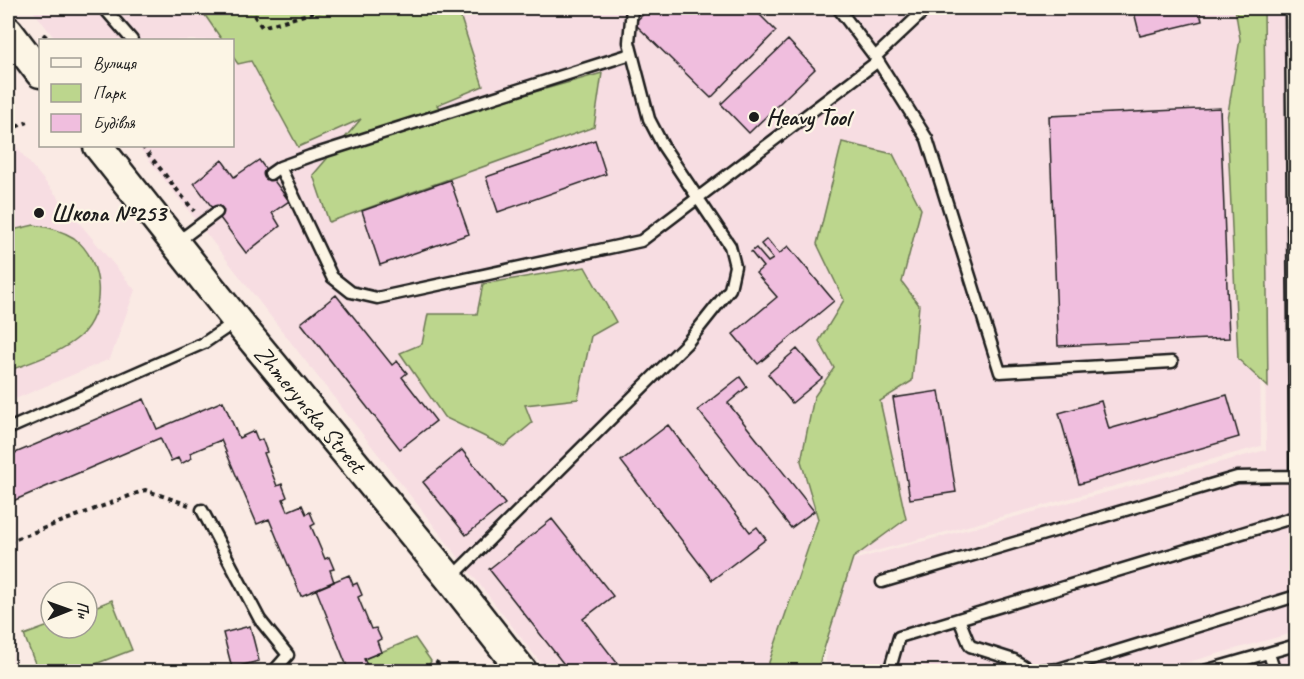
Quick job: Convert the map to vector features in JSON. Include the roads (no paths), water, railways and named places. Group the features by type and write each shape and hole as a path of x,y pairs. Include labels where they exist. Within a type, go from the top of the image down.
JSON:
{"main road":[{"path":"8,31 39,72"},
{"name":"Zhmerynska Street","path":"99,147 237,321 450,579 523,672"}],"lane":[{"path":"104,8 131,39"},
{"path":"450,579 687,343 730,289 735,266 730,246 663,146 649,119 629,42 632,8"},
{"path":"838,8 876,59 927,139 1000,372 1172,362"},
{"path":"280,167 332,277 351,292 377,298 641,241 876,59 927,8"},
{"path":"1291,8 1296,541"},
{"path":"270,174 280,167 631,54"},
{"path":"176,243 217,212"},
{"path":"8,429 204,344 237,321"},
{"path":"882,582 1237,477 1296,476"},
{"path":"202,510 260,620 288,655 273,672"},
{"path":"889,672 899,637 1295,517"},
{"path":"959,619 970,646 1014,660 1032,670 1059,669 1296,596"},
{"path":"1201,672 1296,645"},
{"path":"1269,654 1275,672"}],"place":[{"name":"Heavy Tool","path":"754,117"},
{"name":"Школа №253","path":"39,213"}]}
